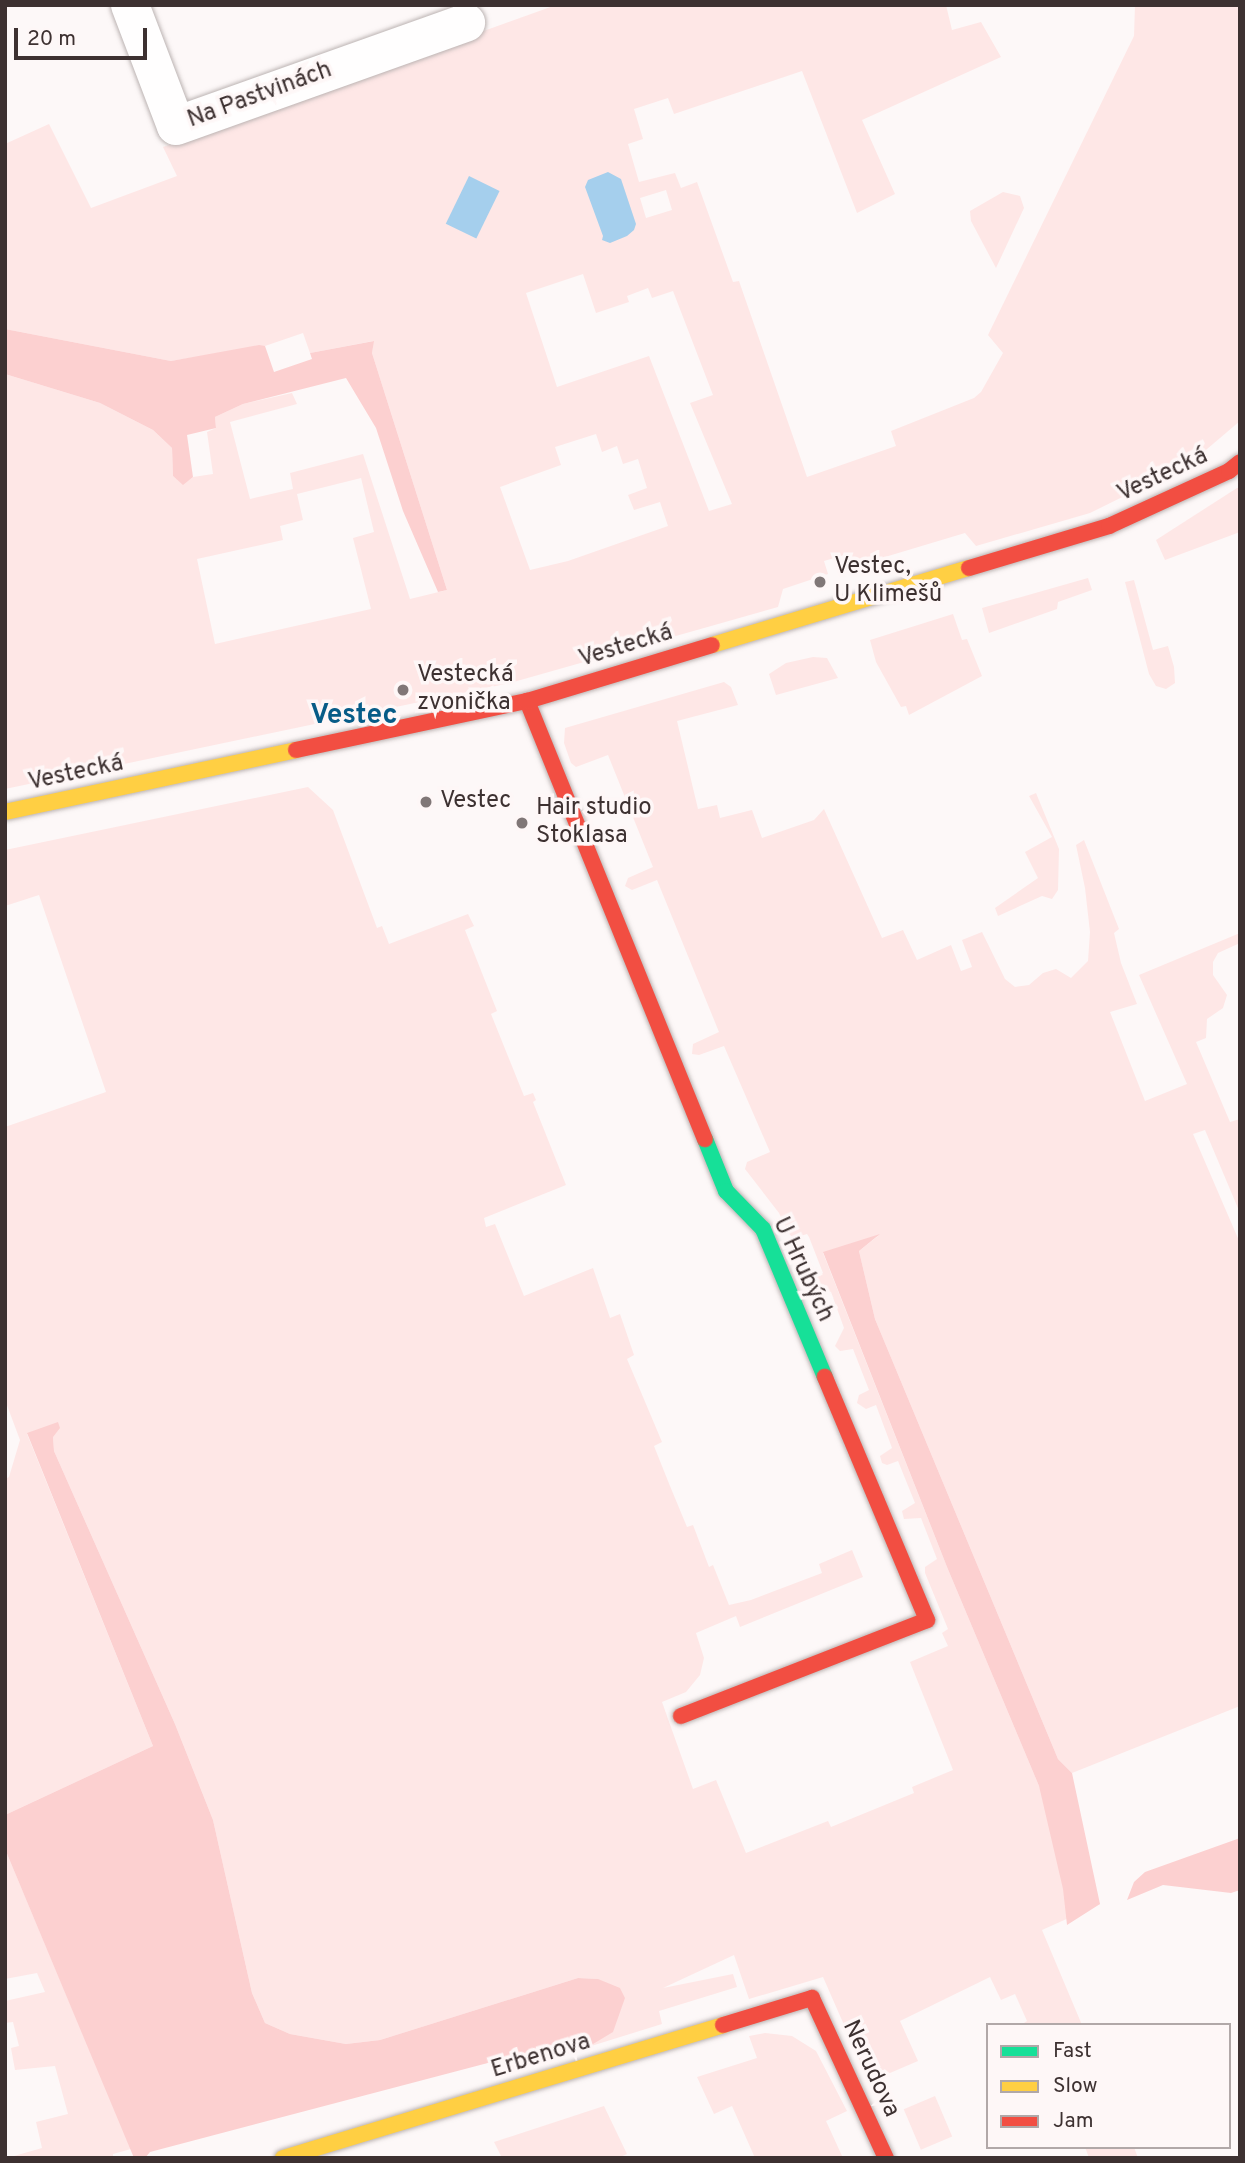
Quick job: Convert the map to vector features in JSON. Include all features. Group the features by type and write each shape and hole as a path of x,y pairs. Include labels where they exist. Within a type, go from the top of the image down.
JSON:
{"street":[{"name":"Na Pastvinách","path":"130,5 176,126 466,23"},
{"name":"Vestecká","path":"5,812 527,701 1109,526 1229,471 1240,462"},
{"name":"U Hrubých","path":"527,701 606,887 726,1191 763,1229 927,1620 681,1716"},
{"name":"Erbenova","path":"283,2158 812,1998"},
{"name":"Nerudova","path":"812,1998 886,2158"}],"shaded area":[{"path":"556,5 946,5 952,30 981,22 1001,57 862,120 895,194 857,213 802,71 674,114 668,98 634,109 643,139 628,144 639,182 675,173 681,188 697,182 733,282 739,281 807,477 896,446 891,431 974,398 981,392 1003,353 988,335 1134,36 1135,5 1240,5 1240,421 1200,455 1165,476 1090,513 976,546 965,533 855,566 851,553 824,561 828,574 783,589 778,607 510,683 5,789 5,374 100,403 153,430 172,448 173,476 183,484 193,477 213,474 207,432 216,428 215,417 243,404 292,393 297,404 230,422 250,499 293,489 290,473 363,454 410,599 447,590 372,353 373,341 310,353 303,333 265,346 171,361 5,329 5,144 49,124 91,208 177,176 163,147","holes":["666,190 672,210 646,218 640,198","583,274 596,313 629,302 627,296 648,288 652,298 673,291 713,395 690,403 732,504 709,511 649,356 557,387 526,293","596,434 602,452 617,446 623,464 638,459 647,488 628,495 634,510 660,502 668,526 568,561 530,570 500,487 561,465 555,447","361,478 374,532 353,538 371,609 215,644 197,559 283,540 280,526 303,520 297,494"]},
{"path":"1003,192 1020,196 1024,208 996,268 971,221 970,211"},
{"path":"5,329 171,361 259,345 265,346 274,372 312,359 310,353 374,341 372,353 447,590 438,592 403,511 376,428 346,378 243,404 215,417 216,428 187,435 193,477 183,485 173,476 172,448 153,430 100,403 5,374"},
{"path":"1240,488 1240,532 1165,560 1156,540"},
{"path":"1088,578 1092,590 1058,602 1057,609 989,633 982,608"},
{"path":"1134,580 1153,650 1168,646 1175,683 1166,689 1156,686 1149,674 1125,582"},
{"path":"953,614 962,640 967,639 982,676 909,715 906,706 901,707 876,662 870,640"},
{"path":"813,657 827,658 838,678 776,695 769,674 786,663"},
{"path":"724,682 731,687 738,705 677,721 698,809 717,805 720,818 752,810 762,838 814,820 824,809 882,938 903,930 917,960 951,945 961,971 972,967 962,940 982,932 1005,979 1015,987 1029,985 1043,973 1056,969 1071,978 1088,961 1090,932 1076,845 1084,840 1119,929 1114,933 1121,963 1137,1004 1110,1012 1145,1101 1187,1084 1139,975 1240,933 1240,943 1218,953 1213,962 1213,975 1227,995 1223,1008 1207,1019 1206,1038 1196,1042 1230,1122 1240,1119 1240,1213 1205,1130 1193,1134 1240,1243 1240,1706 1072,1773 1058,1759 875,1319 859,1251 878,1236 823,1253 947,1567 1047,1805 1100,1904 1042,1930 1081,2023 1024,2023 1027,2021 1015,1994 1001,2000 990,1977 900,2021 918,2061 869,2082 823,1977 749,1999 734,1955 663,1988 733,1974 737,1987 659,2011 662,2024 588,2047 598,1979 578,1978 380,2040 346,2044 290,2034 265,2023 252,1993 213,1820 175,1724 54,1451 53,1437 27,1434 153,1746 5,1815 5,1479 9,1477 20,1440 5,1400 5,1127 106,1092 39,895 5,906 5,850 308,787 333,810 377,928 382,926 389,944 468,914 474,926 465,930 497,1011 491,1014 524,1096 533,1093 536,1100 533,1102 566,1185 484,1218 486,1227 495,1224 524,1296 593,1268 610,1318 620,1314 634,1355 627,1359 662,1442 654,1446 670,1486 687,1527 693,1525 709,1567 713,1565 729,1605 751,1600 822,1573 819,1564 852,1550 863,1577 740,1627 736,1616 696,1633 704,1658 700,1675 686,1692 662,1702 693,1789 716,1780 746,1853 828,1821 831,1827 914,1793 912,1787 953,1770 910,1662 948,1646 942,1633 948,1629 925,1573 925,1567 937,1559 921,1518 904,1519 902,1511 915,1503 898,1461 887,1465 882,1463 880,1456 892,1448 876,1405 866,1409 857,1403 859,1395 869,1390 853,1349 840,1351 835,1346 844,1328 831,1292 817,1295 811,1289 812,1280 823,1273 809,1237 807,1234 794,1238 790,1235 779,1213 745,1169 747,1162 770,1152 724,1046 699,1055 692,1054 693,1044 719,1032 657,880 632,890 625,886 628,878 653,867 608,755 576,767 571,763 564,743 565,728"},
{"path":"1036,793 1059,849 1058,890 1052,899 1042,896 998,916 995,908 1038,878 1025,852 1052,837 1029,796"},
{"path":"880,1234 859,1251 875,1319 1058,1759 1072,1773 1100,1904 1067,1925 1063,1889 1039,1786 947,1567 823,1252"},
{"path":"58,1422 60,1428 53,1437 54,1451 175,1724 213,1820 252,1993 265,2023 290,2034 346,2044 380,2040 578,1978 598,1979 620,1988 625,1998 613,2032 588,2047 506,2073 503,2059 150,2152 145,2158 134,2158 5,1849 5,1815 153,1746 27,1433"},
{"path":"1240,1838 1240,1890 1231,1893 1163,1885 1127,1900 1134,1882 1145,1872"},
{"path":"5,1849 131,2149 113,2154 113,2158 7,2158 42,2148 36,2122 68,2114 55,2066 15,2070 11,2048 19,2046 13,2022 5,2023 5,2001 45,1992 37,1973 5,1979"},
{"path":"765,2033 792,2036 816,2051 847,2111 826,2121 843,2158 755,2158 732,2106 714,2114 697,2077 757,2058 749,2036"},
{"path":"935,2096 952,2137 921,2150 904,2109"},
{"path":"604,2106 627,2154 618,2158 502,2158 494,2142"},
{"path":"1086,2149 1135,2149 1138,2158 1089,2158"}],"water":[{"path":"608,172 621,179 636,224 627,236 610,243 602,240 603,236 585,187 588,180"},
{"path":"469,176 500,191 476,239 446,224"}],"traffic: fast":[{"path":"705,1139 726,1191 763,1229 825,1377"}],"traffic: slow":[{"path":"712,645 969,568"},
{"path":"5,812 296,750"},
{"path":"283,2158 723,2025"}],"traffic: jam":[{"path":"969,568 1109,526 1229,471 1240,462"},
{"path":"296,750 527,701 712,645"},
{"path":"527,701 705,1139"},
{"path":"681,1716 927,1620 825,1377"},
{"path":"723,2025 812,1998 886,2158"}],"place":[{"name":"Vestec, U Klimešů","path":"820,582"},
{"name":"Vestecká zvonička","path":"403,690"},
{"name":"Vestec","path":"426,802"},
{"name":"Hair studio Stoklasa","path":"522,823"}],"district":[{"name":"Vestec","path":"354,716"}]}
